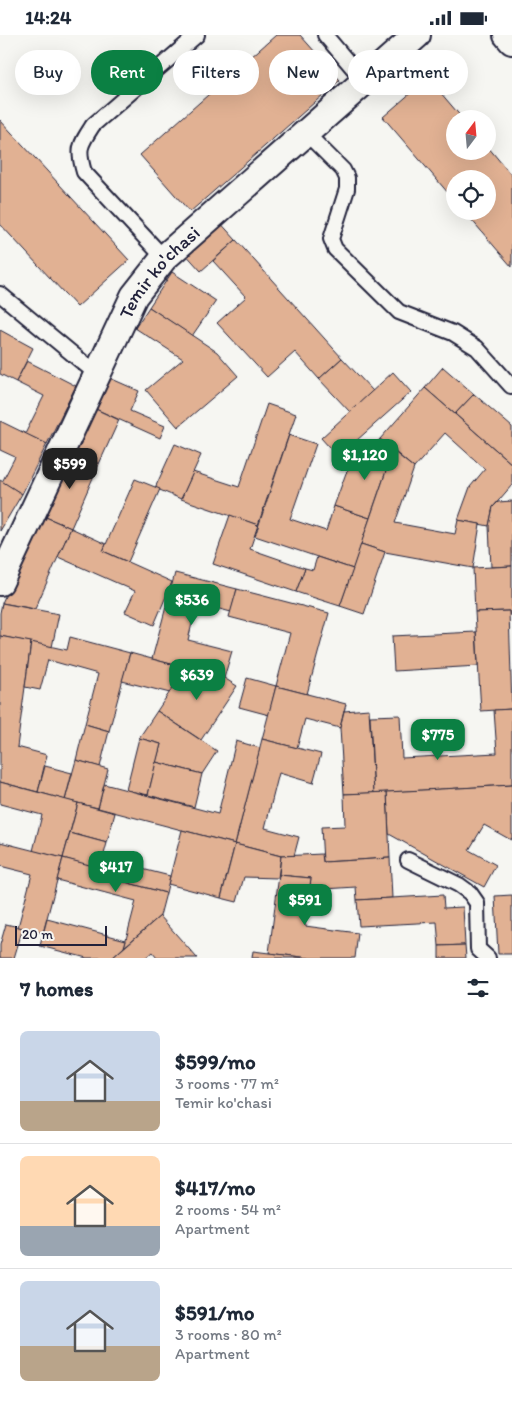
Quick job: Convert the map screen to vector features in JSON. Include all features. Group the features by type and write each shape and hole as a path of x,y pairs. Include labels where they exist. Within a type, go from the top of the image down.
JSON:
{"street":[{"name":"Temir ko'chasi","path":"400,50 417,35"},
{"path":"506,35 512,41"},
{"name":"Temir ko'chasi","path":"0,582 134,296 164,258 348,95"}],"lane":[{"path":"164,258 84,172 80,157 81,143 94,125 197,35"},
{"path":"325,35 348,62"},
{"path":"306,133 343,170 347,178 347,189 331,239 334,249 399,312 453,333 477,348 511,386"},
{"path":"0,294 98,375"},
{"path":"408,860 459,885 470,893 477,903 478,949 488,958"}],"building":[{"path":"276,35 300,35 313,50 269,50 269,95 323,95 190,212 140,155 208,95 259,95 259,50"},
{"path":"408,95 443,95 455,110 446,110 446,160 496,160 496,157 512,176 512,267 472,220 496,220 496,170 446,170 446,190 383,117"},
{"path":"0,120 129,260 77,307 0,224"},
{"path":"217,219 236,240 201,271 183,251"},
{"path":"236,240 342,358 319,379 295,352 267,377 217,323 246,297 213,261"},
{"path":"172,272 216,301 192,336 149,307"},
{"path":"149,307 217,352 238,376 178,427 146,390 183,359 135,328"},
{"path":"0,330 33,348 16,382 0,374"},
{"path":"342,358 373,391 350,412 319,379"},
{"path":"27,361 76,386 47,444 25,434 44,396 16,382"},
{"path":"443,367 474,394 455,414 425,388"},
{"path":"393,372 411,392 338,457 321,438"},
{"path":"103,375 139,391 130,411 165,426 160,438 89,406"},
{"path":"425,388 512,464 512,485 493,507 489,526 458,520 470,487 485,469 445,433 414,468 380,439"},
{"path":"474,394 512,427 512,464 455,414"},
{"path":"267,404 296,414 258,525 181,499 193,472 239,487"},
{"path":"89,406 119,420 99,464 70,451"},
{"path":"0,421 47,444 22,494 2,482 15,457 0,450"},
{"path":"289,435 316,444 290,519 326,531 334,506 370,518 353,569 255,536"},
{"path":"380,439 393,451 370,518 334,506 346,473"},
{"path":"175,444 201,455 181,499 155,488"},
{"path":"70,451 99,464 71,528 41,515"},
{"path":"393,451 414,468 395,523 455,534 458,520 480,524 473,568 385,552 361,544"},
{"path":"135,479 160,489 128,562 103,551"},
{"path":"0,480 22,494 0,531"},
{"path":"512,501 512,566 491,567 489,526 493,507 498,502"},
{"path":"41,515 71,528 35,609 2,603"},
{"path":"230,515 258,525 250,549 305,568 296,592 213,564"},
{"path":"71,528 106,544 103,551 172,582 154,625 125,612 135,591 58,557"},
{"path":"361,544 385,552 364,614 340,606"},
{"path":"317,557 353,569 340,606 296,592 305,568 313,570"},
{"path":"512,566 512,615 510,615 509,611 475,612 473,568"},
{"path":"175,573 237,589 231,612 197,603 188,640 232,651 224,678 152,659"},
{"path":"237,589 329,613 307,694 276,686 290,633 229,617"},
{"path":"2,603 59,614 52,647 0,636"},
{"path":"509,611 512,709 481,711 475,612"},
{"path":"476,632 478,666 394,671 392,636"},
{"path":"0,636 31,642 17,747 47,755 38,792 0,782"},
{"path":"70,637 130,653 109,731 85,724 98,674 48,660 40,690 25,687 31,642 67,650"},
{"path":"130,653 186,668 170,693 122,681"},
{"path":"186,668 224,678 237,686 201,740 157,711"},
{"path":"247,678 276,686 269,715 239,707"},
{"path":"276,686 346,704 340,728 305,719 297,748 262,739"},
{"path":"369,709 374,793 344,794 340,728 344,711"},
{"path":"512,709 512,785 374,793 370,716 400,715 402,758 497,753 494,710"},
{"path":"157,711 217,751 202,774 156,762 161,744 139,738"},
{"path":"85,724 109,731 100,767 76,760"},
{"path":"139,738 161,744 148,795 126,790"},
{"path":"262,739 321,754 313,783 279,773 265,828 299,837 294,856 281,856 235,844"},
{"path":"236,741 260,748 235,844 98,808 104,784 218,814"},
{"path":"76,760 108,769 98,808 65,800"},
{"path":"156,762 202,774 194,807 148,795"},
{"path":"45,766 72,773 65,800 38,792"},
{"path":"0,782 78,803 63,858 33,851 42,815 0,804"},
{"path":"512,785 511,840 484,825 469,850 496,865 484,887 389,834 387,792"},
{"path":"387,792 390,858 323,862 321,827 345,826 344,794"},
{"path":"78,803 115,813 107,843 70,833"},
{"path":"182,830 235,844 221,898 168,884"},
{"path":"70,833 107,843 100,869 63,858"},
{"path":"0,842 63,858 43,933 18,927 32,874 0,866"},
{"path":"235,844 281,856 278,878 244,877 237,902 221,898"},
{"path":"322,854 323,862 390,858 392,898 357,900 356,887 309,890 311,878 279,875 281,856"},
{"path":"63,858 116,872 114,879 166,893 160,916 124,947 136,901 57,880"},
{"path":"118,863 170,876 166,893 114,879"},
{"path":"279,875 311,878 305,926 358,933 355,958 309,958 269,953"},
{"path":"443,895 444,908 463,907 465,945 439,946 437,922 359,926 357,900"},
{"path":"512,895 512,954 498,954 495,896"},
{"path":"160,916 197,958 157,958 152,952 145,958 112,958"},
{"path":"47,919 126,940 124,947 112,958 87,958 40,946"},
{"path":"6,924 23,928 14,958 0,958 0,945"},
{"path":"465,945 466,958 439,958 439,946"},
{"path":"253,951 309,958 252,958"}]}
